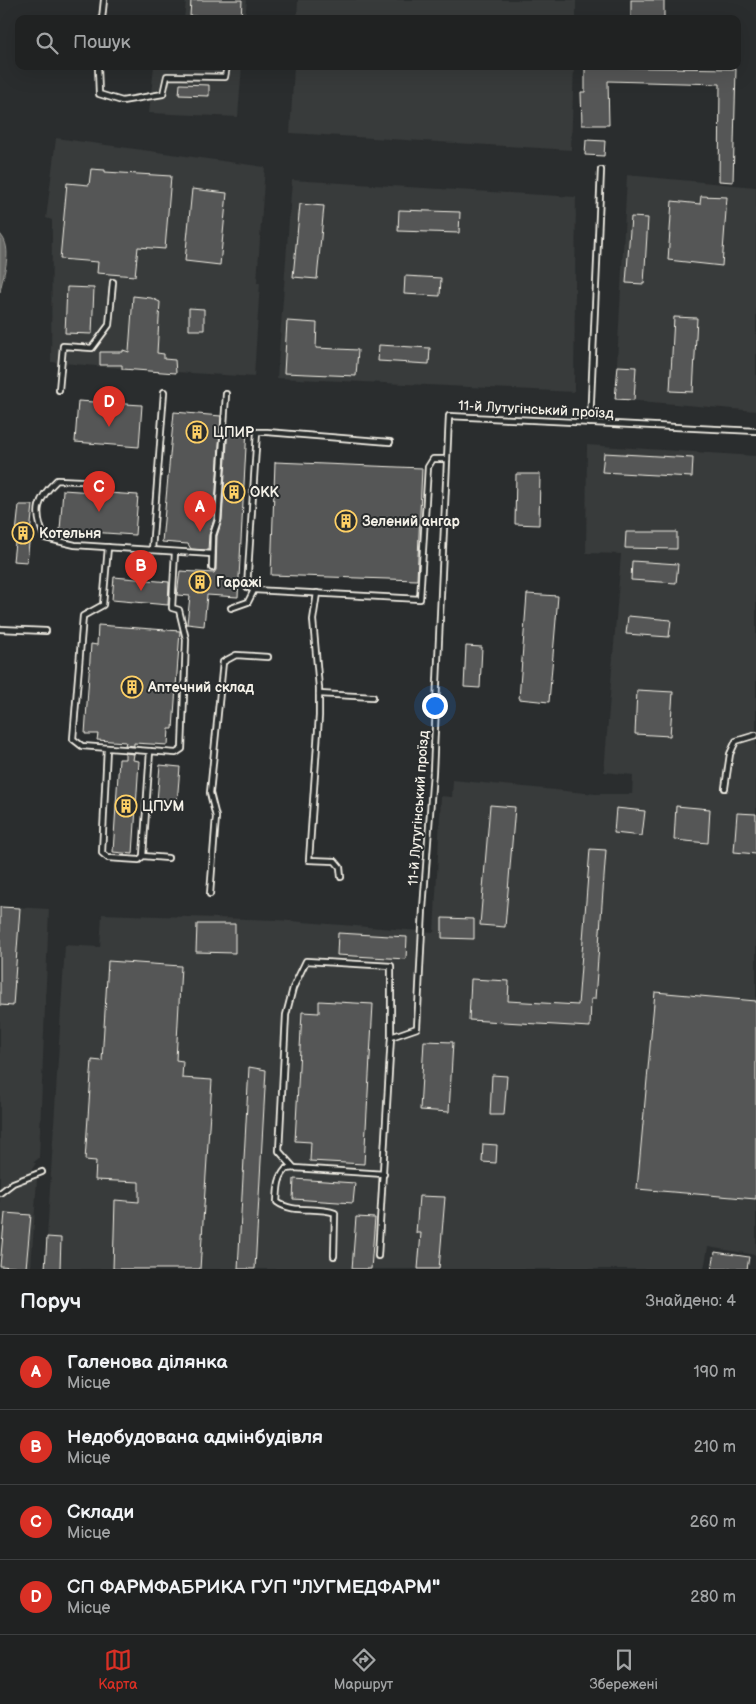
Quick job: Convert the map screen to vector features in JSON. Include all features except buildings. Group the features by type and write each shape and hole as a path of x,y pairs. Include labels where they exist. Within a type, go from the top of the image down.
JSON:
{"lane":[{"path":"102,15 104,0"},
{"path":"98,70 99,94 122,101 163,94 167,76 225,77 226,70"},
{"path":"590,423 601,170"},
{"path":"59,390 63,346 92,348 109,325 113,282"},
{"path":"152,550 164,392"},
{"path":"212,568 213,535 218,520 226,394"},
{"name":"11-й Лутугінський проїзд","path":"391,1037 417,1028 432,772 448,416 756,431"},
{"path":"390,442 258,432 247,587 254,590 420,599 428,467 433,459 447,459"},
{"path":"105,482 57,480 46,490 38,507 39,525 45,538 76,545 212,554"},
{"path":"108,547 103,605 83,616 73,739 82,746 176,753 182,750 186,639 179,610 172,608 175,552"},
{"path":"232,608 248,602 254,590"},
{"path":"317,593 313,620 319,716 309,860 335,862 340,867 341,877"},
{"path":"0,628 46,631"},
{"path":"210,894 216,816 210,793 223,662 236,655 268,658"},
{"path":"319,694 373,697"},
{"path":"725,788 730,754 736,742 756,736"},
{"path":"107,748 102,853 108,858 139,860 143,856 150,751"},
{"path":"143,856 168,858"},
{"path":"294,1168 279,1151 286,1015 293,988 306,960 391,966 391,1037 378,1256"},
{"path":"334,1256 335,1213 328,1210 285,1208 277,1202 278,1184 281,1174 286,1169 294,1168 384,1174"},
{"path":"0,1193 13,1183 42,1172"}],"shaded area":[{"path":"186,0 247,0 245,15 184,15"},
{"path":"298,0 576,0 576,15 297,15"},
{"path":"154,70 242,70 238,117 149,113"},
{"path":"294,70 574,70 571,150 290,133"},
{"path":"56,138 265,167 257,283 260,283 254,377 51,362 52,220 46,218"},
{"path":"627,175 756,187 756,411 615,399"},
{"path":"292,180 576,197 574,392 277,378"},
{"path":"0,234 4,240 7,254 0,292"},
{"path":"587,445 756,456 756,1255 708,1247 704,1269 45,1269 65,945 100,947 102,914 277,920 434,932 441,796 452,797 453,780 596,794 632,794 633,775 604,772 621,554 586,553"},
{"path":"0,906 49,909 39,1158 33,1163 36,1163 31,1171 37,1179 31,1269 0,1269"}],"place":[{"name":"СП ФАРМФАБРИКА ГУП \"ЛУГМЕДФАРМ\"","path":"109,427"},
{"name":"ЦПИР","path":"197,432"},
{"name":"ОКК","path":"234,492"},
{"name":"Склади","path":"99,512"},
{"name":"Зелений ангар","path":"346,521"},
{"name":"Галенова ділянка","path":"200,532"},
{"name":"Котельня","path":"23,533"},
{"name":"Гаражі","path":"200,582"},
{"name":"Недобудована адмінбудівля","path":"141,591"},
{"name":"Аптечний склад","path":"132,687"},
{"name":"ЦПУМ","path":"126,806"}]}
